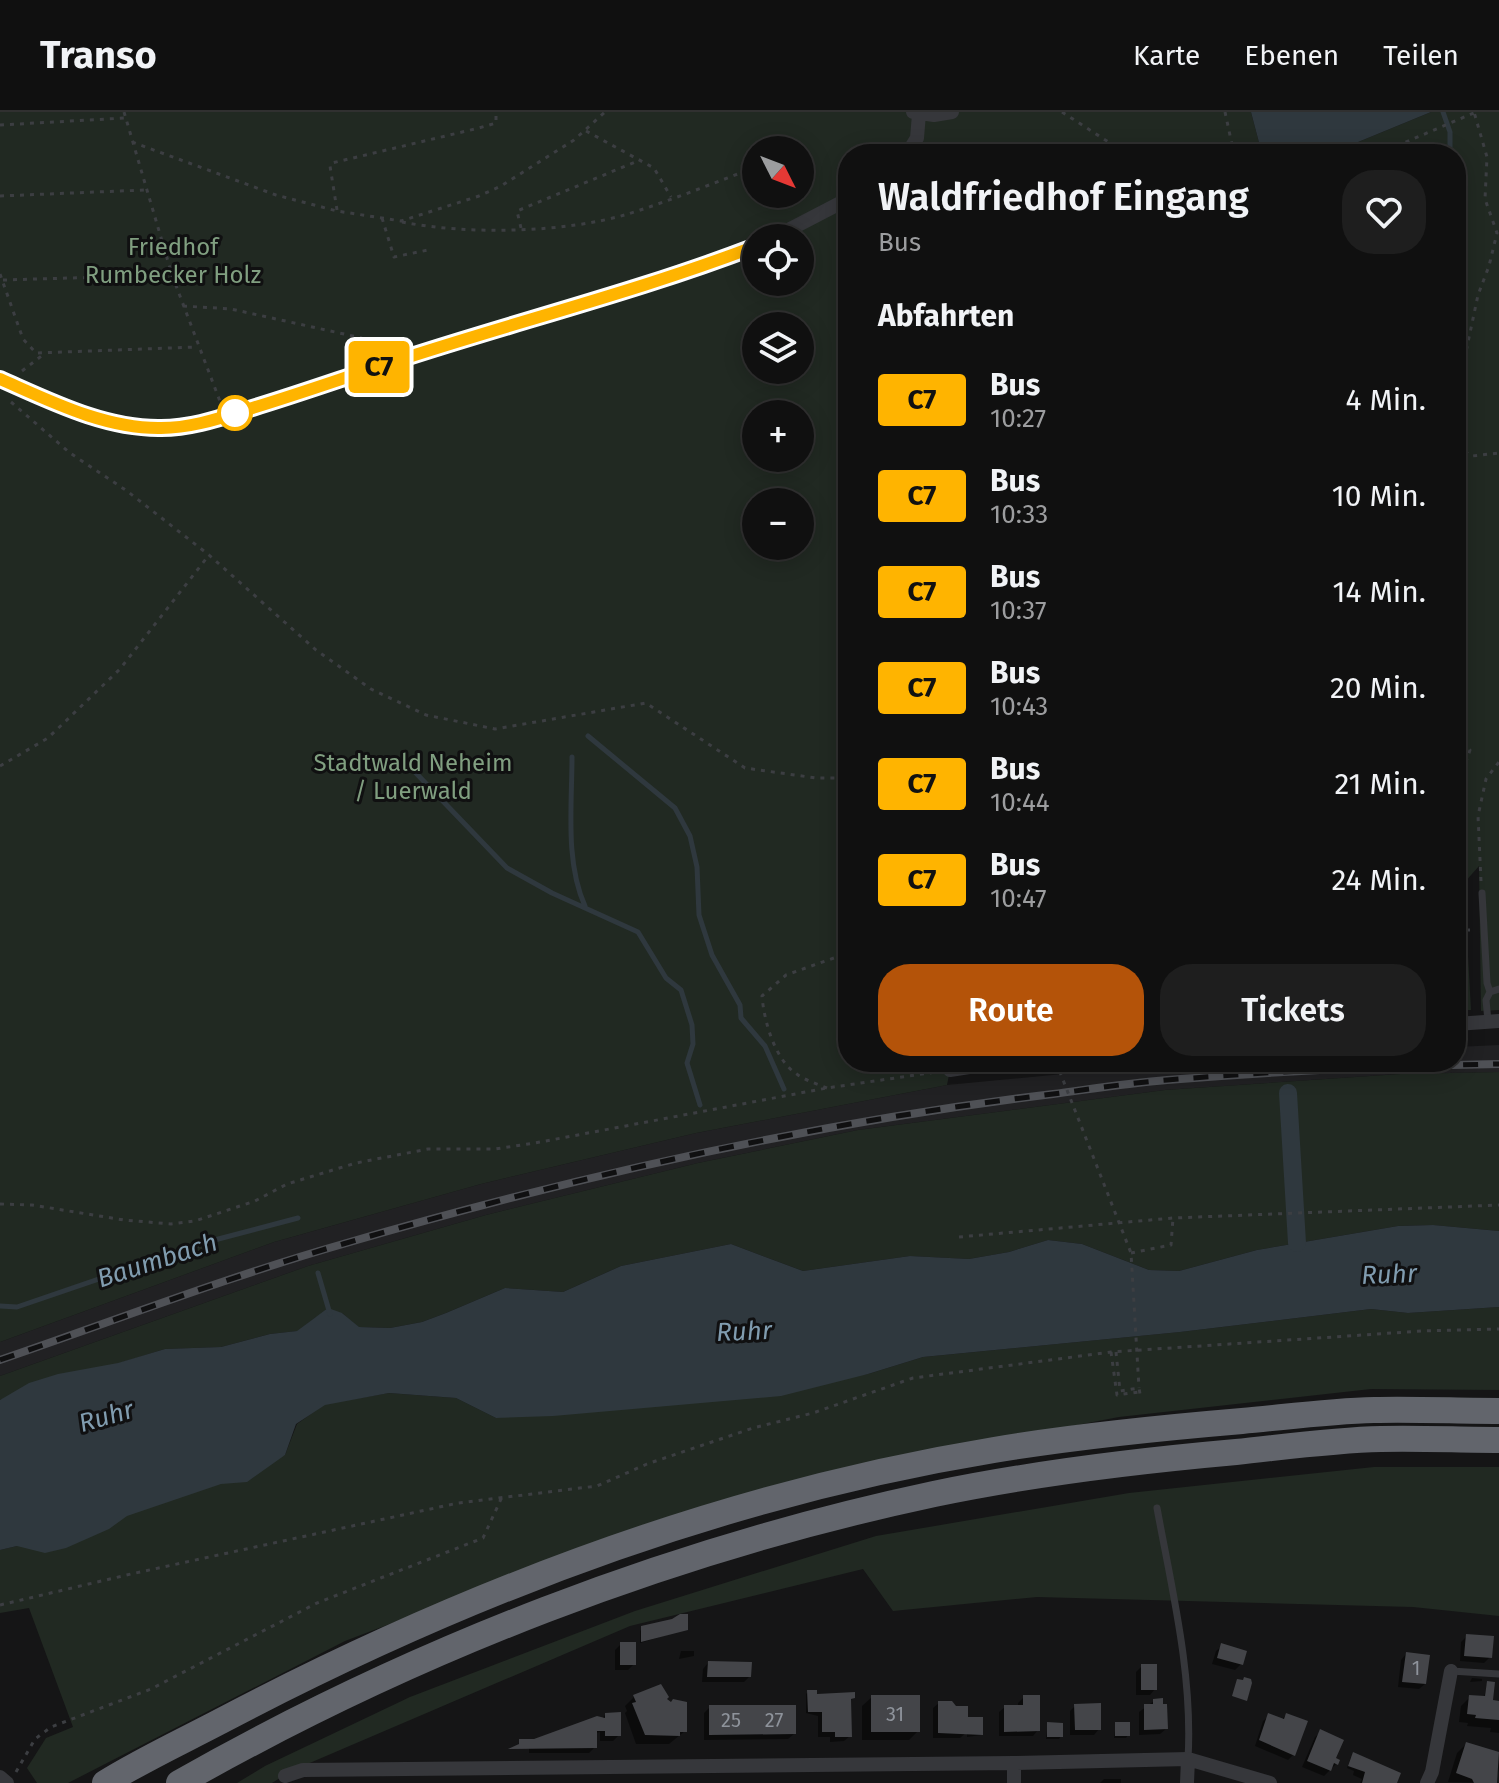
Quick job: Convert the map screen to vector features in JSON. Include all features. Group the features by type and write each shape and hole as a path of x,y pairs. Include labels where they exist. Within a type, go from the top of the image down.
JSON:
{"highway":[{"path":"105,1783 321,1668 376,1643 612,1550 750,1506 854,1479 991,1450 1128,1430 1373,1410 1499,1411"},
{"path":"179,1783 351,1692 480,1637 670,1567 738,1545 866,1511 1003,1482 1133,1461 1379,1439 1499,1440"}],"street":[{"path":"913,144 917,138 916,113 934,115 952,112"},
{"path":"800,224 838,204"},
{"path":"4,380 82,413 130,425 184,427 653,283 742,251"},
{"path":"1466,1023 1493,1021"},
{"path":"1427,1783 1432,1772 1451,1671"},
{"path":"1187,1783 1188,1759"},
{"path":"285,1776 303,1770 629,1776 1188,1759 1270,1783"},
{"path":"1014,1763 1014,1783"},
{"path":"0,1777 9,1783"}],"lane":[{"path":"1482,893 1490,992 1486,1000 1493,1021"},
{"path":"1490,992 1499,989"},
{"path":"1157,1508 1181,1640 1189,1733 1188,1759"},
{"path":"1451,1671 1499,1674"}],"path":[{"path":"124,112 172,275 225,416"},
{"path":"337,211 332,163 496,123 496,112"},
{"path":"401,221 501,186 550,157 586,131 605,112"},
{"path":"1062,112 1112,144"},
{"path":"1225,112 1232,144"},
{"path":"1401,144 1475,112 1487,157 1485,199 1497,233 1478,295 1466,352"},
{"path":"0,125 125,118"},
{"path":"586,131 659,173 672,198"},
{"path":"132,142 240,183 337,211 444,228 521,228 582,223 614,217 742,172"},
{"path":"521,228 515,214 517,211 640,160"},
{"path":"0,196 145,190"},
{"path":"382,218 394,257 428,250"},
{"path":"0,274 26,346 36,353 197,347"},
{"path":"3,280 172,275"},
{"path":"183,306 231,309 362,338"},
{"path":"4,380 44,354"},
{"path":"11,402 58,444 127,491 209,555 316,650 371,689 426,715 495,729 646,703 745,768 838,778"},
{"path":"1466,452 1472,456 1499,453"},
{"path":"0,766 48,738 120,669 209,555"},
{"path":"1466,762 1470,750 1467,747"},
{"path":"1482,893 1478,816 1486,779 1499,762"},
{"path":"1466,930 1484,930"},
{"path":"827,1088 795,1074 786,1065 764,1022 762,996 786,975 838,957"},
{"path":"0,1204 32,1205 124,1220 171,1224 195,1221 255,1201 287,1184 356,1163 428,1149 495,1149 535,1143 827,1088 936,1072"},
{"path":"1060,1072 1131,1253 1139,1391 1120,1391 1113,1352"},
{"path":"959,1237 1173,1218 1499,1205"},
{"path":"1131,1253 1171,1245 1173,1218"},
{"path":"0,1605 458,1503 597,1486 682,1452 753,1428 813,1413 913,1378 1113,1352 1422,1331 1499,1329"},
{"path":"9,1783 35,1739 51,1727 151,1689 317,1603 483,1538 502,1497"}],"shaded area":[{"path":"1499,1045 1499,1072 1400,1074 1165,1090 858,1130 698,1163 486,1215 308,1266 0,1376 0,1342 274,1242 481,1184 696,1133 947,1085 1084,1072 1466,1072 1466,1047"}],"green space":[{"name":"Stadtwald Neheim / Luerwald","path":"0,112 1251,112 1259,144 838,144 838,1072 950,1072 947,1085 696,1133 481,1184 274,1242 0,1342"},
{"path":"1431,112 1499,112 1499,1010 1481,1011 1479,866 1466,881 1466,144 1353,144"},
{"path":"1466,919 1471,1010 1466,1010"},
{"path":"1499,1072 1499,1231 1432,1225 1398,1226 1257,1250 1179,1271 1149,1270 1082,1244 1048,1240 1009,1252 969,1259 910,1256 803,1271 731,1244 621,1266 563,1292 505,1288 422,1322 390,1328 358,1327 342,1313 316,1317 298,1331 270,1334 221,1347 165,1349 0,1400 0,1376 308,1266 486,1215 698,1163 858,1130 1165,1090 1400,1074"},
{"path":"1499,1307 1499,1390 1371,1389 1119,1417 842,1470 590,1548 345,1641 68,1783 37,1783 27,1768 46,1738 73,1727 29,1608 0,1613 0,1550 285,1455 297,1424 325,1404 389,1393 456,1398 496,1418 868,1374 923,1357 1180,1332 1371,1309 1408,1313"},
{"path":"1374,1467 1499,1467 1499,1616 1413,1607 1037,1597 893,1611 863,1569 630,1626 291,1771 272,1783 237,1783 265,1766 410,1697 635,1611 876,1536 1129,1493"}],"water":[{"path":"1251,112 1431,112 1353,144 1259,144"},
{"name":"Ruhr","path":"1433,1225 1499,1231 1499,1307 1408,1313 1371,1309 1180,1332 923,1357 781,1396 553,1416 496,1418 456,1398 389,1393 325,1405 296,1424 285,1455 247,1482 221,1484 127,1516 109,1529 66,1548 45,1553 17,1546 0,1550 0,1400 29,1383 58,1374 118,1363 165,1349 221,1347 270,1334 297,1331 328,1308 342,1313 359,1327 390,1328 422,1322 505,1288 563,1292 621,1266 731,1244 803,1271 910,1256 969,1259 1009,1252 1048,1240 1082,1244 1149,1270 1179,1271 1257,1250 1398,1226"}],"building":[{"path":"688,1614 688,1630 641,1642 641,1626 672,1619"},
{"path":"1466,1634 1494,1636 1492,1658 1464,1656"},
{"path":"620,1642 636,1642 636,1665 620,1665"},
{"path":"1221,1643 1247,1651 1243,1665 1217,1658"},
{"path":"1406,1652 1430,1655 1426,1684 1402,1682"},
{"path":"708,1661 752,1662 751,1677 707,1677"},
{"path":"1141,1664 1157,1664 1157,1690 1141,1690"},
{"path":"1244,1677 1251,1679 1252,1683 1247,1701 1232,1696 1237,1679 1243,1680"},
{"path":"1487,1681 1495,1682 1493,1700 1499,1701 1499,1720 1475,1718 1476,1715 1467,1714 1469,1695 1485,1696"},
{"path":"661,1684 671,1702 673,1699 687,1702 687,1732 680,1732 680,1736 645,1735 632,1703 636,1702 633,1695"},
{"path":"807,1690 817,1690 817,1694 855,1692 855,1698 851,1699 852,1737 835,1737 835,1732 822,1732 822,1712 808,1712"},
{"path":"871,1695 920,1695 920,1732 871,1732"},
{"path":"1023,1695 1040,1695 1040,1731 1004,1732 1004,1705 1023,1705"},
{"path":"1163,1698 1163,1704 1167,1704 1168,1729 1144,1730 1144,1704 1153,1704 1153,1699"},
{"path":"938,1701 968,1706 968,1717 983,1717 983,1735 938,1733"},
{"path":"1101,1703 1101,1730 1075,1730 1074,1704"},
{"path":"709,1705 796,1705 796,1734 709,1735"},
{"path":"621,1712 621,1736 605,1736 605,1731 597,1731 597,1748 508,1749 519,1744 519,1739 534,1739 597,1716 605,1718 605,1713"},
{"path":"1268,1713 1284,1719 1286,1713 1308,1721 1295,1756 1259,1740"},
{"path":"1047,1722 1063,1723 1063,1737 1047,1737"},
{"path":"1115,1722 1130,1722 1130,1736 1115,1736"},
{"path":"1320,1729 1344,1740 1336,1758 1340,1760 1338,1765 1334,1763 1331,1771 1307,1761"},
{"path":"1466,1742 1499,1752 1497,1783 1474,1783 1472,1779 1456,1773"},
{"path":"1353,1752 1401,1773 1397,1783 1362,1783 1365,1772 1348,1766"}],"waterway":[{"path":"1443,112 1450,132 1450,144"},
{"path":"588,736 675,808 690,836 697,867 699,915 712,955 740,1005 741,1018 765,1046 784,1089"},
{"path":"572,757 572,852 585,906"},
{"path":"413,770 507,868 552,893 638,932 666,978 681,990 692,1025 693,1044 687,1063 700,1105"},
{"path":"1288,1093 1297,1243"},
{"name":"Baumbach","path":"0,1306 17,1307 207,1242 298,1218"},
{"name":"Baumbach","path":"318,1273 330,1314"}],"railway":[{"path":"1466,1065 1499,1064"},
{"path":"0,1360 214,1285 343,1244 518,1196 695,1154 963,1106 1153,1081 1283,1072"}],"bus line":[{"name":"C7","path":"0,379 82,413 111,421 158,428 184,427 653,283 742,252"}],"park label":[{"name":"Friedhof Rumbecker Holz","path":"173,261"}]}
